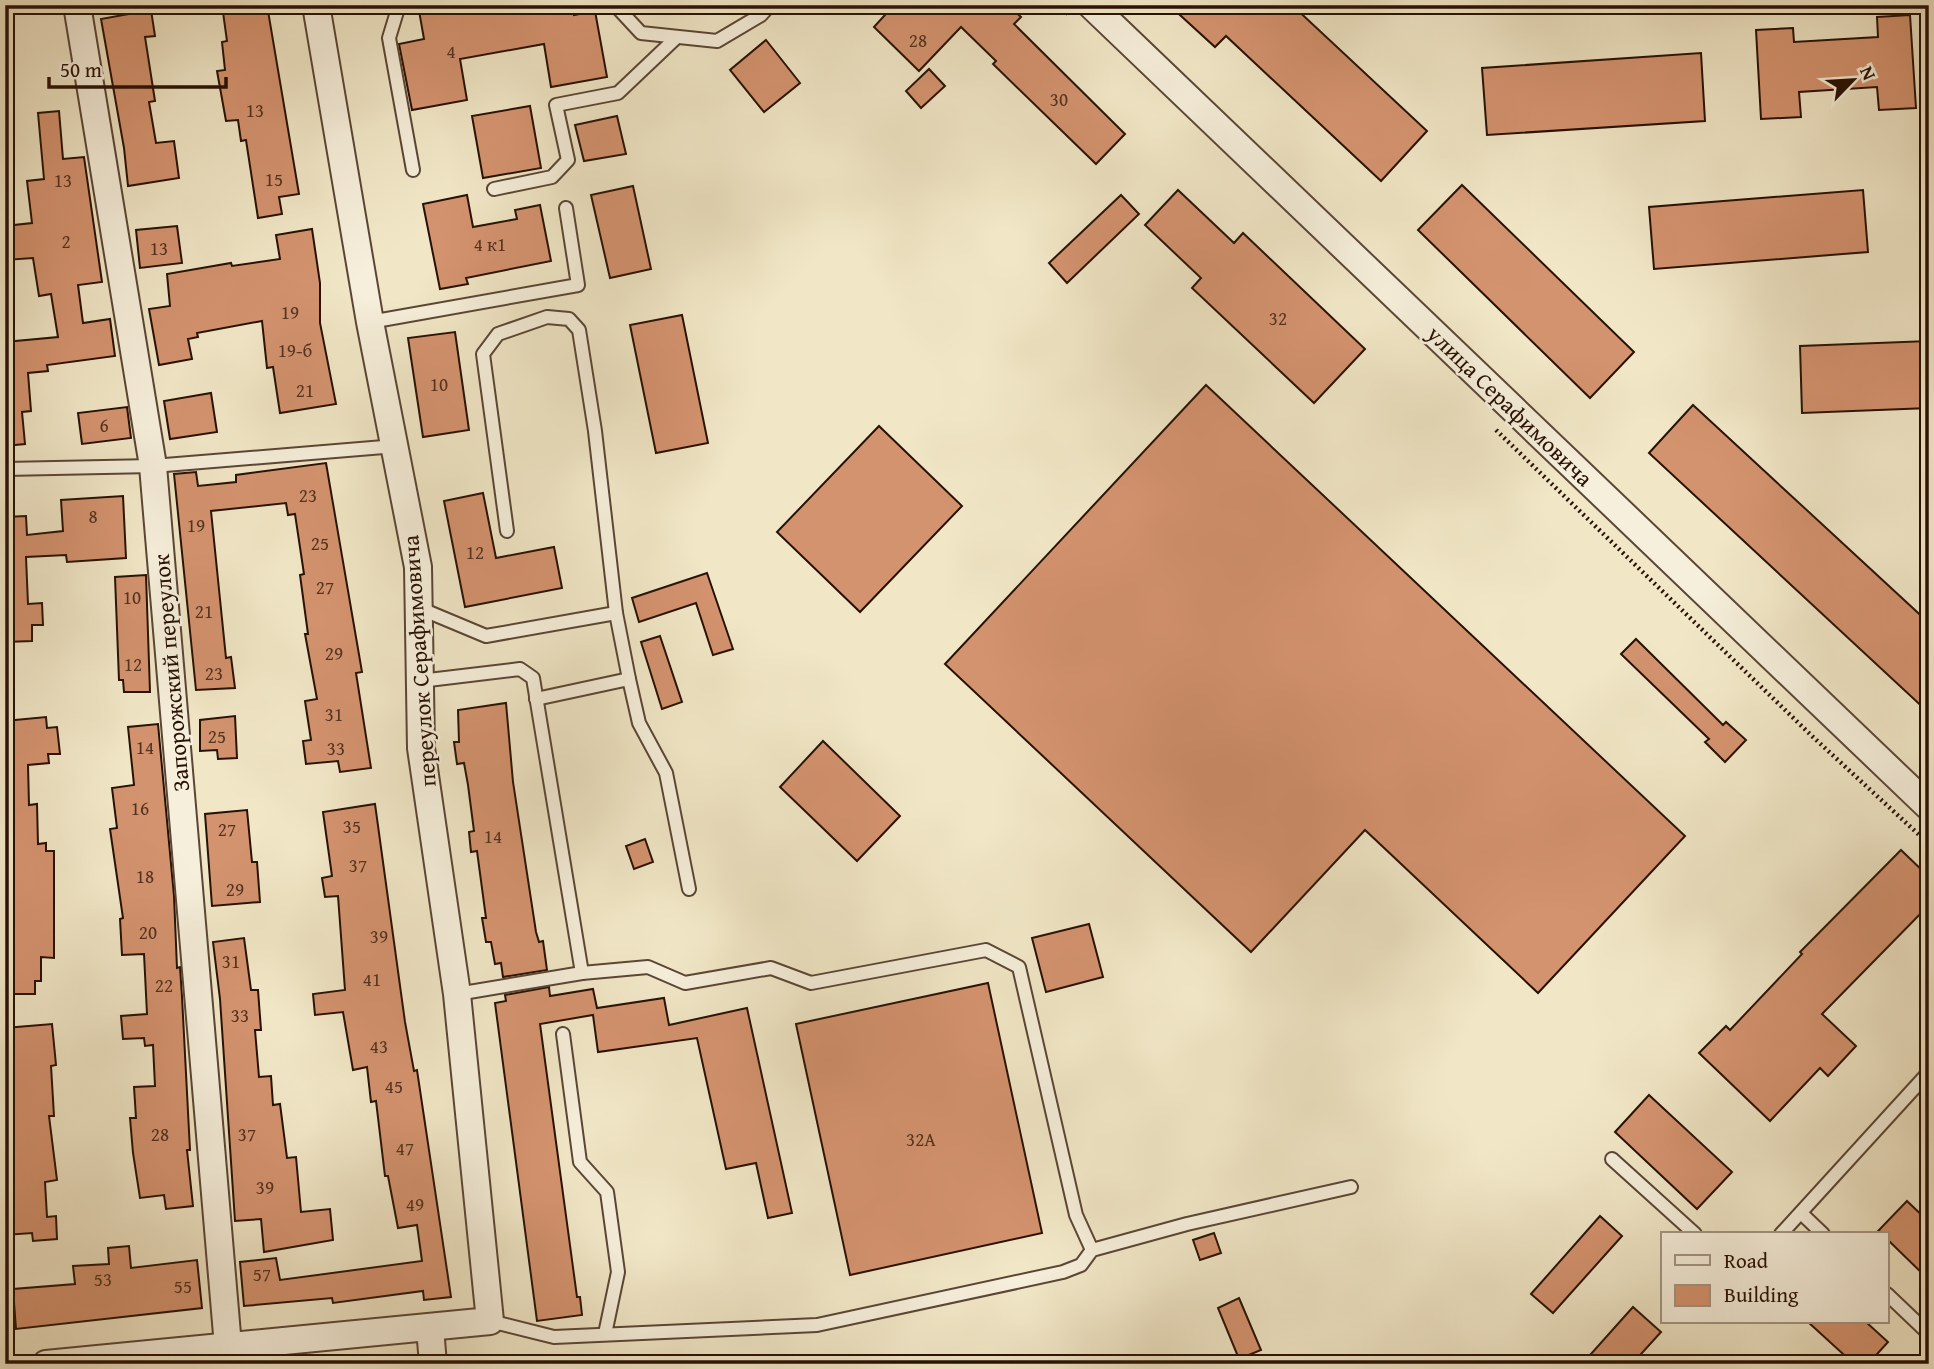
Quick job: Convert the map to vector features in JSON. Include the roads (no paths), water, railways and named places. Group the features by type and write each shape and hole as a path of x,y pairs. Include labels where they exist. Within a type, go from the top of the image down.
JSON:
{"street":[{"name":"Запорожский переулок","path":"77,5 153,466 228,1346"},
{"name":"переулок Серафимовича","path":"316,5 370,322 418,567 421,748 457,994 490,1321"},
{"name":"улица Серафимовича","path":"1091,5 1929,807"},
{"path":"46,1364 490,1321"},
{"path":"430,1328 433,1364"}],"lane":[{"path":"399,5 389,38 413,170"},
{"path":"615,5 641,33 717,41 761,15 770,5"},
{"path":"494,189 552,177 568,160 556,106 618,93 677,37"},
{"path":"370,322 578,285 566,208"},
{"path":"507,531 484,354 498,334 547,317 569,319 579,330 595,430 616,613 629,679 639,723 666,773 689,889"},
{"path":"5,469 153,466 396,446"},
{"path":"419,607 486,636 616,613"},
{"path":"420,681 520,669 533,678 582,973"},
{"path":"536,699 629,679"},
{"path":"457,994 582,973 648,967 685,983 771,968 811,983 986,950 1019,967 1076,1215 1092,1250"},
{"path":"563,1034 580,1162 607,1192 618,1272 605,1334"},
{"path":"1783,1232 1928,1075"},
{"path":"1612,1159 1693,1232"},
{"path":"490,1321 554,1337 817,1325 1063,1272 1081,1265 1092,1250 1187,1224 1351,1187"},
{"path":"1801,1213 1821,1232"},
{"path":"1888,1295 1929,1334"}]}
